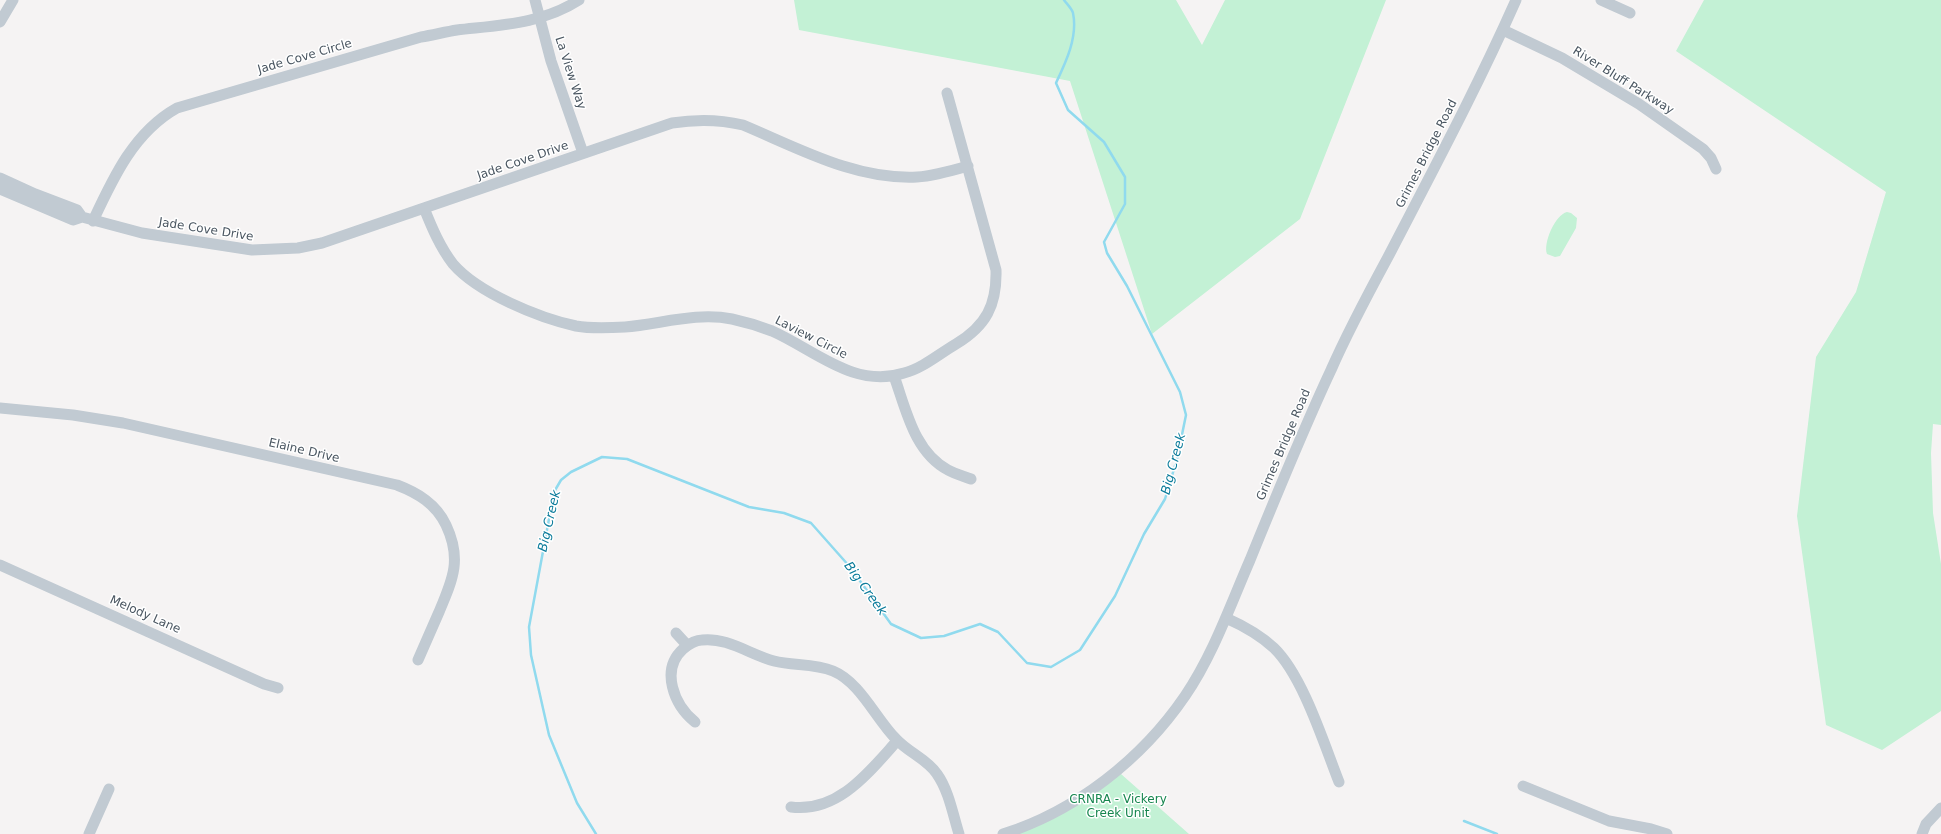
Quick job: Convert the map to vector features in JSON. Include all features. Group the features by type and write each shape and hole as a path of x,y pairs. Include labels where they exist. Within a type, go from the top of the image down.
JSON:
{"street":[{"path":"0,22 13,0"},
{"name":"La View Way","path":"535,0 551,61 583,154"},
{"name":"Jade Cove Circle","path":"93,221 112,180 129,154 154,124 177,108 421,37 455,31 514,25 540,19 579,0"},
{"name":"Grimes Bridge Road","path":"1003,834 1052,814 1089,792 1123,766 1141,749 1158,731 1184,697 1206,660 1226,618 1303,430 1333,365 1472,94 1516,0"},
{"path":"1601,0 1630,13"},
{"name":"River Bluff Parkway","path":"1502,30 1562,58 1639,104 1703,148 1711,158 1716,170"},
{"name":"Laview Circle","path":"424,208 443,249 467,277 493,294 551,319 578,326 605,328 627,327 689,317 731,319 773,332 851,373 872,377 894,376 918,368 968,336 984,321 992,305 996,286 996,270 947,93"},
{"name":"Jade Cove Drive","path":"0,178 7,189 42,202 73,220 82,217 142,233 230,248 273,251 322,243 672,123 708,119 743,125 843,166 873,174 897,177 918,177 942,173 968,166"},
{"path":"894,376 917,439 924,450 947,470 971,479"},
{"name":"Elaine Drive","path":"0,408 72,415 123,423 398,485 414,492 430,502 442,517 452,537 455,558 451,584 418,660"},
{"name":"Melody Lane","path":"0,565 264,684 278,688"},
{"path":"1226,618 1261,637 1276,649 1289,666 1301,688 1339,782"},
{"path":"676,633 687,645"},
{"path":"695,722 683,710 673,692 671,681 674,661 679,652 687,645 701,640 716,639 774,661 817,666 834,671 854,686 897,741 925,761 938,776 945,789 958,834"},
{"path":"791,807 812,807 830,802 843,795 859,782 897,741"},
{"path":"1523,786 1609,821 1667,834"},
{"path":"89,834 109,789"},
{"path":"1922,834 1926,824 1941,808"}],"green space":[{"path":"794,0 1176,0 1202,45 1225,0 1386,0 1300,219 1152,334 1070,81 799,30"},
{"path":"1704,0 1941,0 1941,425 1933,424 1931,453 1933,513 1941,564 1941,711 1882,750 1826,725 1797,516 1816,357 1856,292 1886,192 1676,51"},
{"path":"1567,212 1571,213 1577,218 1576,228 1560,256 1555,257 1547,254 1546,249 1548,237 1558,218"},
{"name":"CRNRA - Vickery Creek Unit","path":"1121,774 1189,834 997,834 1051,818"}],"waterway":[{"name":"Big Creek","path":"596,834 577,803 549,735 531,655 529,627 554,492 561,480 571,472 602,457 627,459 749,507 784,513 811,523 850,567 891,624 921,638 944,636 980,624 998,632 1027,663 1051,667 1080,650 1115,596 1144,534 1165,499 1177,459 1186,415 1180,392 1127,286 1107,253 1104,242 1125,204 1125,177 1104,142 1068,110 1056,83 1067,58 1074,31 1073,13 1071,8 1064,0"},
{"path":"1464,821 1497,834"}]}
